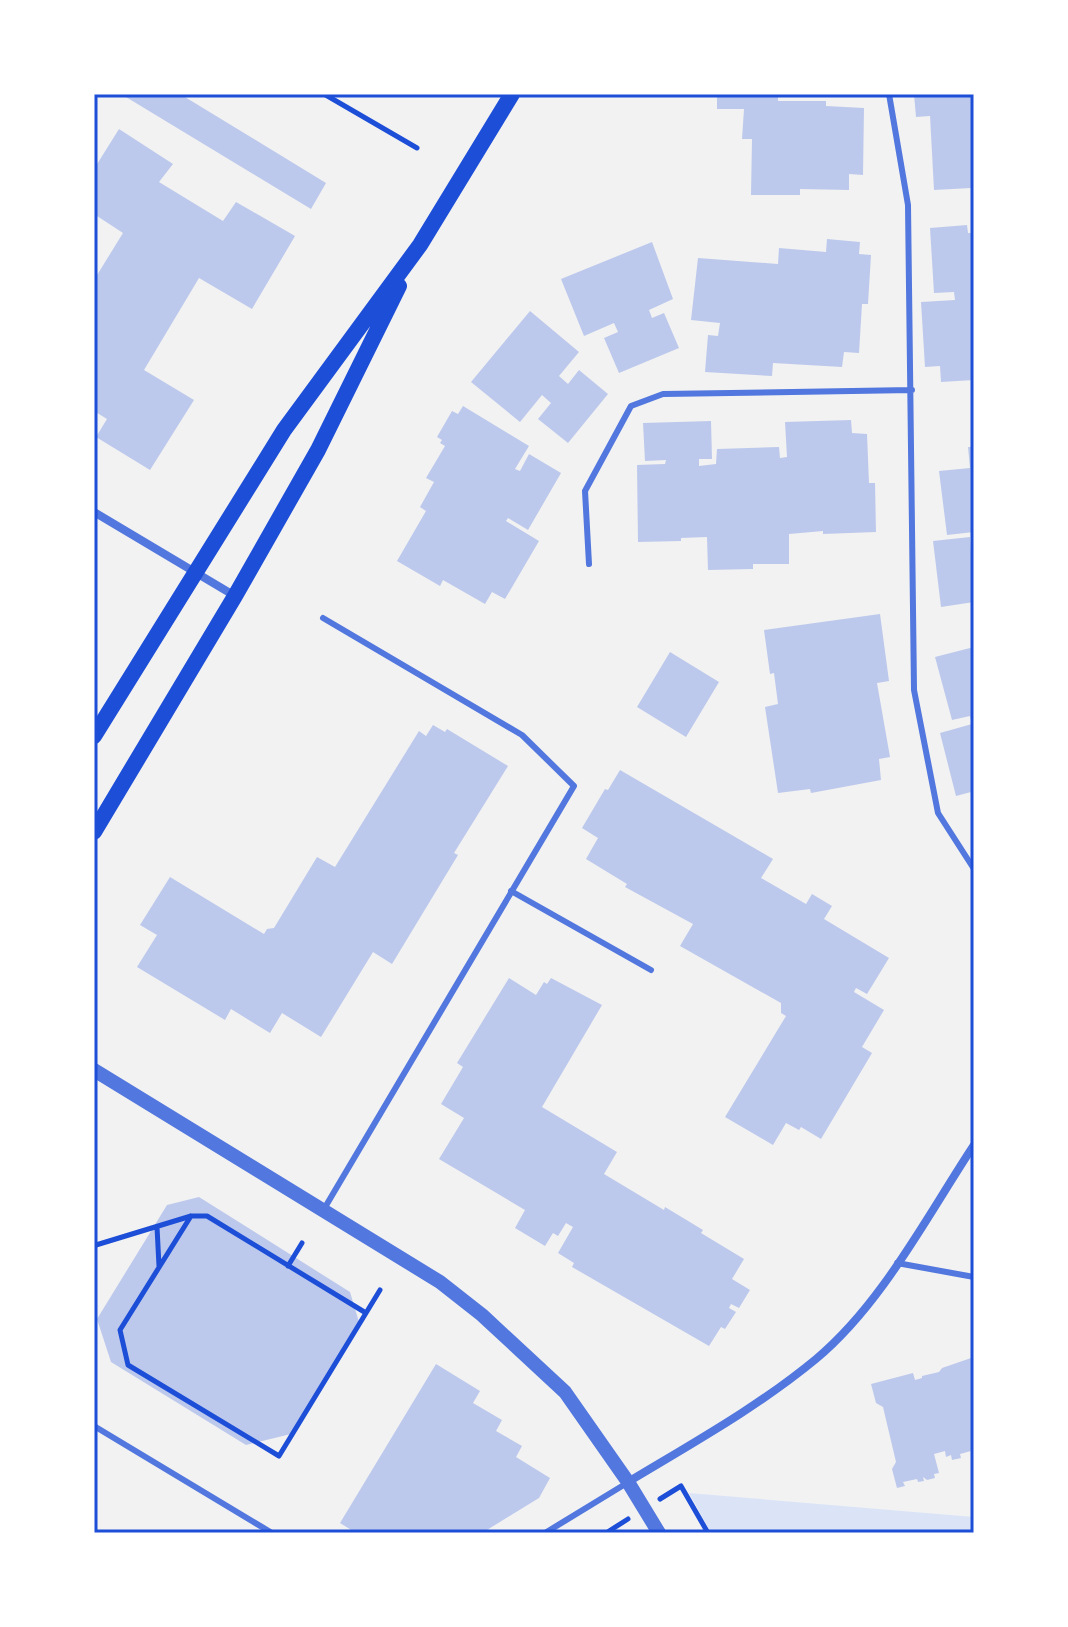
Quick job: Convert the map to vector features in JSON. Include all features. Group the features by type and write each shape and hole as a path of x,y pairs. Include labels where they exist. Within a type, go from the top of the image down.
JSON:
{"main road":[{"path":"94,832 318,450 420,245 512,94"},
{"path":"94,736 284,430 420,245"}],"street":[{"path":"94,512 235,596"},
{"path":"94,1070 440,1282 565,1392 628,1482 659,1533"},
{"path":"628,1482 750,1408 818,1358 870,1302 974,1145"}],"lane":[{"path":"889,94 908,205 914,690 938,813 974,869"},
{"path":"589,564 585,491 631,406 663,394 912,390"},
{"path":"323,618 522,735 574,786 324,1209"},
{"path":"511,891 651,970"},
{"path":"897,1263 974,1277"},
{"path":"94,1426 272,1533"},
{"path":"545,1533 628,1482"}],"path":[{"path":"324,94 417,148"},
{"path":"191,1216 120,1330 128,1365 279,1456 380,1290"},
{"path":"94,1244 191,1216 207,1216 366,1313"},
{"path":"157,1227 159,1267"},
{"path":"288,1266 302,1243"},
{"path":"681,1486 708,1533"},
{"path":"789,1533 827,1533"}],"shaded area":[{"path":"689,1493 974,1517 974,1533 711,1533"}],"building":[{"path":"121,94 180,94 326,183 311,209"},
{"path":"717,94 778,94 778,101 826,101 826,106 864,108 863,175 849,174 849,190 800,189 800,195 751,195 752,139 742,139 744,109 717,109"},
{"path":"914,94 974,94 974,179 971,180 971,188 934,190 930,116 916,117"},
{"path":"119,129 173,164 159,182 223,221 236,202 295,236 252,309 199,278 144,370 194,400 150,470 96,437 107,419 94,411 94,280 123,233 94,214 94,169"},
{"path":"971,221 974,221 974,380 941,382 940,366 925,367 921,302 955,300 954,292 934,293 930,228 967,225 968,233 972,233"},
{"path":"827,239 860,242 859,254 871,255 868,304 862,304 859,353 844,352 842,367 773,363 772,376 705,372 708,335 718,336 720,323 691,320 698,258 778,264 779,248 826,252"},
{"path":"652,242 673,299 649,310 652,318 664,313 679,348 619,373 604,338 618,332 614,323 584,336 561,279"},
{"path":"530,311 579,352 559,376 568,384 579,370 608,394 568,443 538,419 551,403 542,395 520,422 471,382"},
{"path":"463,406 529,446 515,469 520,471 529,454 561,473 528,530 508,518 506,521 539,541 505,599 492,592 485,604 443,580 440,586 397,561 426,511 420,507 434,482 426,478 445,446 437,437 452,411 458,414"},
{"path":"851,420 852,433 867,434 869,483 875,483 876,532 789,534 789,564 753,564 753,569 708,570 707,537 638,542 637,465 665,464 666,460 645,461 643,423 711,421 712,459 699,459 699,466 716,464 717,449 779,447 780,458 787,457 785,422"},
{"path":"968,447 974,447 974,532 947,535 939,471 970,468"},
{"path":"970,537 971,553 974,553 974,602 941,607 933,541"},
{"path":"880,614 889,681 877,683 890,757 879,759 881,780 811,793 810,789 778,793 765,707 778,704 764,630"},
{"path":"974,647 973,801 971,792 956,796 940,733 972,724 970,716 952,720 935,657"},
{"path":"670,652 719,682 686,737 637,707"},
{"path":"433,725 445,732 447,729 508,766 454,853 458,855 392,964 373,952 321,1037 282,1013 270,1033 231,1009 225,1020 137,967 157,935 140,925 170,877 264,934 267,929 274,928 317,857 335,867 419,731 426,736"},
{"path":"620,770 773,859 761,878 806,904 812,894 832,906 824,919 889,958 867,994 856,988 854,992 884,1010 862,1047 872,1053 821,1139 801,1127 799,1130 786,1123 773,1145 725,1117 786,1016 781,1013 781,1003 680,946 693,924 625,887 627,884 586,859 598,838 582,828"},
{"path":"509,978 536,995 544,982 547,984 551,978 602,1005 542,1107 617,1152 604,1174 703,1230 701,1233 744,1259 732,1279 750,1290 739,1308 731,1304 729,1308 736,1312 725,1329 721,1327 709,1346 572,1267 574,1263 558,1253 573,1227 566,1223 558,1236 553,1233 545,1246 515,1228 525,1210 439,1159 464,1118 441,1104 463,1067 457,1063"},
{"path":"199,1197 350,1292 359,1322 291,1434 246,1445 111,1362 97,1319 167,1205"},
{"path":"974,1357 974,1458 971,1451 952,1460 951,1455 946,1457 945,1451 934,1454 939,1473 934,1474 935,1478 927,1480 923,1477 924,1481 903,1482 905,1486 897,1488 892,1469 896,1462 883,1407 876,1403 871,1384 913,1373 915,1380"},
{"path":"436,1364 480,1391 473,1403 502,1420 496,1431 522,1446 516,1457 550,1478 539,1498 482,1533 356,1533 340,1523"}]}
